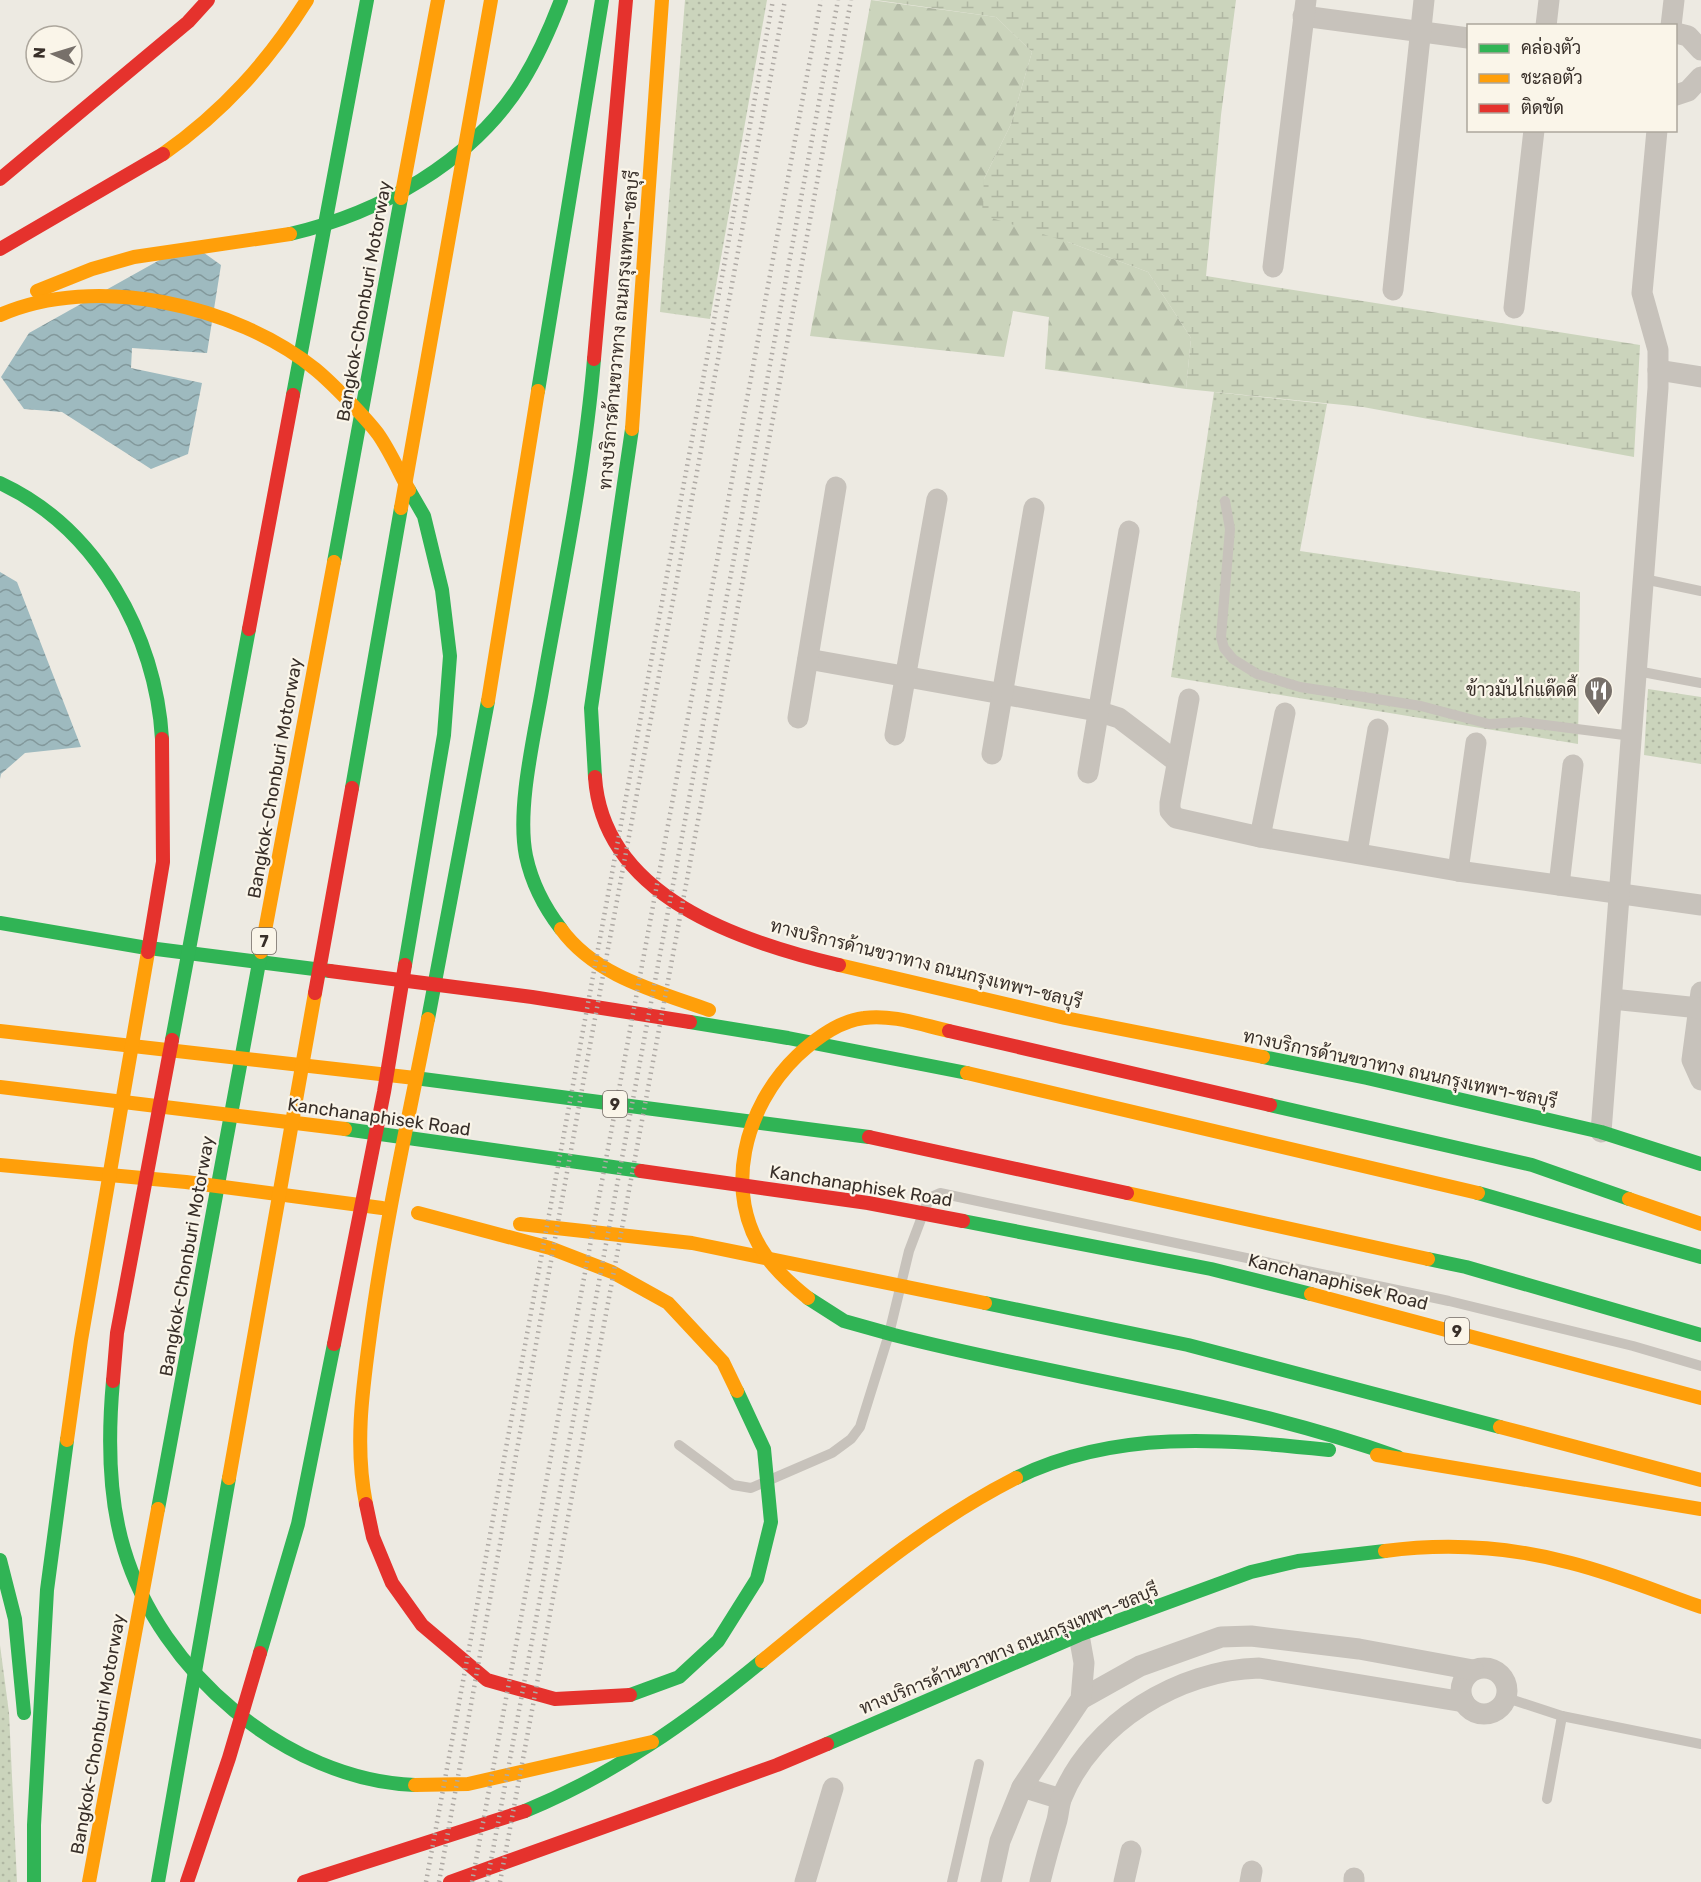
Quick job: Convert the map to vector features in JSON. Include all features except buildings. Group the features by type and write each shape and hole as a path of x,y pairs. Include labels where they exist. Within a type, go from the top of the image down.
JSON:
{"main road":[{"path":"0,179 188,22 208,0"},
{"path":"0,249 154,161 202,127 237,92 285,35 307,0"},
{"path":"367,0 117,1333 109,1408 114,1497 125,1551 147,1602 178,1654 211,1689 269,1736 324,1766 374,1781 456,1785 652,1742"},
{"name":"Bangkok-Chonburi Motorway","path":"89,1882 438,0"},
{"path":"158,1882 491,0"},
{"path":"0,309 52,284 116,261 294,233 343,219 384,202 424,179 454,157 508,104 527,78 542,51 561,0"},
{"path":"418,1213 550,1248 612,1272 668,1304 723,1362 764,1449 771,1522 757,1579 718,1641 678,1677 631,1695 555,1699 487,1680 422,1625 392,1583 373,1537 361,1478 359,1418 379,1270 478,759 602,0"},
{"path":"626,0 593,374 570,533 532,750 525,812 526,855 542,904 573,946 624,980 788,1038"},
{"name":"ทางบริการด้านขวาทาง ถนนกรุงเทพฯ-ชลบุรี","path":"662,0 631,450 591,708 595,781 608,833 628,861 671,901 720,928 792,954 1065,1018 1367,1078 1601,1132 1701,1164"},
{"path":"0,315 18,307 73,297 137,298 203,311 261,334 315,369 378,434 424,516 442,590 450,656 444,735 384,1092 298,1524 229,1758 188,1882"},
{"path":"0,483 38,504 67,528 96,561 121,595 138,631 152,672 163,729 166,793 163,862 81,1340 47,1590 34,1825 34,1882"},
{"path":"0,923 141,946 532,997 788,1038 949,1070 1451,1185 1701,1257"},
{"path":"12,939 141,946"},
{"path":"1398,1457 1342,1436 1236,1409 889,1334 842,1320 805,1297 764,1254 745,1209 742,1180 748,1132 768,1088 793,1059 829,1032 862,1018 887,1017 1532,1165 1701,1224"},
{"name":"9","path":"0,1031 446,1082 872,1137 1466,1267 1701,1335"},
{"name":"Kanchanaphisek Road","path":"0,1087 341,1128 868,1203 1211,1269 1449,1329 1701,1398"},
{"path":"0,1165 186,1182 418,1213 692,1243 1188,1346 1674,1471 1701,1480"},
{"path":"304,1882 460,1835 539,1805 600,1778 764,1659 843,1590 925,1530 983,1494 1038,1467 1121,1445 1179,1439 1269,1444 1398,1457 1701,1509"},
{"path":"1674,1471 1701,1472"},
{"name":"ทางบริการด้านขวาทาง ถนนกรุงเทพฯ-ชลบุรี","path":"450,1882 777,1765 1079,1635 1251,1572 1298,1561 1425,1546 1499,1550 1571,1563 1701,1607"},
{"path":"0,1560 15,1619 34,1825"}],"street":[{"path":"1393,290 1424,0"},
{"path":"1546,24 1549,0"},
{"path":"1671,24 1674,0"},
{"path":"1273,267 1305,8 1467,38"},
{"path":"1677,33 1688,36 1701,50"},
{"path":"1677,95 1688,91 1701,77"},
{"path":"1514,308 1534,132"},
{"path":"1601,1132 1658,370 1658,350 1642,293 1657,132"},
{"path":"1658,370 1701,377"},
{"path":"798,718 836,487"},
{"path":"895,735 937,499"},
{"path":"992,754 1034,508"},
{"path":"1088,773 1129,531"},
{"path":"808,659 1097,711 1127,723 1177,762"},
{"path":"1189,699 1170,803 1173,816 1260,837 1458,871 1701,905"},
{"path":"1260,837 1285,713"},
{"path":"1357,853 1378,729"},
{"path":"1458,871 1476,743"},
{"path":"1560,885 1573,765"},
{"path":"1612,999 1700,1000 1692,1060 1701,1080"},
{"path":"1079,1635 1084,1671 1081,1699"},
{"path":"991,1882 1000,1841 1022,1787 1081,1699 1140,1666 1221,1637 1251,1636 1359,1649 1473,1670 1491,1669 1500,1673 1508,1689 1507,1698 1496,1712 1487,1715 1469,1710 1464,1702 1462,1684 1473,1670"},
{"path":"1040,1882 1061,1799 1088,1750 1136,1708 1208,1676 1237,1668 1291,1671 1464,1702"},
{"path":"1022,1787 1061,1799"},
{"path":"805,1882 833,1788"},
{"path":"1124,1882 1131,1851"}],"lane":[{"path":"1225,501 1230,528 1221,637 1224,648 1233,659 1257,674 1300,687 1420,706 1489,724 1522,722 1632,736"},
{"path":"1644,579 1701,591"},
{"path":"1637,671 1701,683"},
{"path":"679,1445 733,1485 751,1488 832,1453 851,1439 860,1427 889,1334 909,1251 926,1206 931,1197 940,1194 1449,1301 1633,1346 1701,1366"},
{"path":"1507,1698 1562,1716 1701,1744"},
{"path":"1547,1799 1562,1716"},
{"path":"952,1882 979,1764"}],"green space":[{"path":"685,0 767,0 710,319 660,312"},
{"path":"871,0 996,17 1032,52 1011,124 984,179 1068,242 1148,272 1191,338 1186,389 1045,369 1049,317 1013,311 1004,357 810,336"},
{"path":"876,0 1236,0 1221,115 1206,276 1640,345 1634,457 1363,407 1186,389 1191,338 1148,272 1068,242 982,215 984,179 1011,124 1032,52 996,17"},
{"path":"1214,392 1327,404 1300,551 1580,592 1578,744 1171,677"},
{"path":"1648,689 1701,697 1701,764 1644,755"},
{"path":"0,1645 9,1713 17,1882 0,1882"}],"water":[{"path":"190,243 221,265 207,353 132,348 131,368 202,383 188,454 151,469 62,412 24,409 1,377 29,333"},
{"path":"0,572 17,582 81,747 25,753 1,774 0,779"}],"railway":[{"path":"426,1882 773,0"},
{"path":"439,1882 588,1056 785,0"},
{"path":"472,1882 821,0"},
{"path":"487,1882 838,0"},
{"path":"500,1882 851,0"}],"traffic: fast":[{"path":"293,395 367,0"},
{"path":"290,234 324,225 390,198 450,160 477,137 501,111 522,82 561,0"},
{"path":"538,391 602,0"},
{"path":"334,562 401,198"},
{"path":"561,929 535,886 526,856 523,815 532,744 579,480 594,359"},
{"path":"595,777 591,708 632,429"},
{"path":"0,483 35,503 65,527 92,556 115,589 134,624 148,661 157,700 162,739"},
{"path":"405,965 444,735 450,656 442,590 424,516 409,490"},
{"path":"352,788 401,508"},
{"path":"172,1040 249,629"},
{"path":"428,1019 488,701"},
{"path":"0,923 141,947 330,971"},
{"path":"158,1509 261,952"},
{"path":"690,1022 788,1038 967,1073"},
{"path":"1263,1057 1367,1078 1601,1132 1701,1164"},
{"path":"415,1078 869,1137"},
{"path":"1270,1105 1532,1165 1629,1199"},
{"path":"345,1129 641,1171"},
{"path":"1478,1193 1701,1257"},
{"path":"963,1221 1211,1269 1311,1294"},
{"path":"1428,1259 1466,1267 1701,1335"},
{"path":"808,1298 844,1321 894,1335 1211,1404 1336,1437 1398,1457"},
{"path":"985,1303 1188,1345 1500,1427"},
{"path":"260,1653 298,1524 334,1344"},
{"path":"113,1381 110,1423 111,1466 119,1529 124,1549 142,1594 167,1637 198,1676 235,1711 276,1740 320,1763 367,1778 415,1785"},
{"path":"630,1695 679,1677 718,1641 757,1579 771,1522 764,1449 737,1391"},
{"path":"34,1882 34,1825 47,1590 67,1440"},
{"path":"1016,1478 1054,1462 1092,1451 1131,1445 1209,1441 1329,1450"},
{"path":"158,1882 229,1478"},
{"path":"827,1744 1079,1635 1251,1572 1298,1561 1385,1551"},
{"path":"0,1560 15,1619 24,1713"},
{"path":"525,1811 619,1764 707,1705 762,1661"}],"traffic: slow":[{"path":"163,154 205,121 243,84 260,65 307,0"},
{"path":"401,198 438,0"},
{"path":"401,508 491,0"},
{"path":"632,429 662,0"},
{"path":"37,291 92,269 134,257 290,234"},
{"path":"0,315 38,303 78,297 121,297 164,302 206,313 246,328 283,347 315,369 339,391 378,434 409,490"},
{"path":"488,701 538,391"},
{"path":"261,952 334,562"},
{"path":"561,929 591,959 609,970 628,980 709,1010"},
{"path":"67,1440 81,1340 148,952"},
{"path":"839,965 1065,1018 1263,1057"},
{"path":"229,1478 315,993"},
{"path":"808,1298 775,1268 766,1256 752,1231 745,1205 742,1178 745,1151 752,1125 764,1099 779,1076 797,1056 819,1037 845,1023 875,1017 907,1021 949,1031"},
{"path":"366,1504 362,1482 360,1437 365,1372 383,1250 428,1019"},
{"path":"0,1031 415,1078"},
{"path":"967,1073 1478,1193"},
{"path":"0,1087 345,1129"},
{"path":"0,1165 186,1182 382,1208"},
{"path":"1127,1193 1428,1259"},
{"path":"1629,1199 1701,1224"},
{"path":"418,1213 550,1248 612,1272 668,1303 723,1362 737,1391"},
{"path":"520,1224 692,1243 985,1303"},
{"path":"1311,1294 1701,1398"},
{"path":"1500,1427 1701,1480"},
{"path":"1377,1455 1701,1509"},
{"path":"762,1661 884,1562 948,1518 1016,1478"},
{"path":"89,1882 158,1509"},
{"path":"1385,1551 1455,1547 1525,1553 1604,1572 1701,1607"},
{"path":"415,1785 468,1784 652,1742"}],"traffic: jam":[{"path":"0,179 188,22 208,0"},
{"path":"594,359 626,0"},
{"path":"0,249 163,154"},
{"path":"249,629 293,395"},
{"path":"148,952 163,862 162,739"},
{"path":"595,777 604,819 623,854 650,883 683,907 721,927 761,943 839,965"},
{"path":"315,993 352,788"},
{"path":"334,1344 384,1092 405,965"},
{"path":"330,971 532,997 690,1022"},
{"path":"949,1031 1270,1105"},
{"path":"113,1381 117,1333 172,1040"},
{"path":"869,1137 1127,1193"},
{"path":"641,1171 868,1203 963,1221"},
{"path":"366,1504 373,1537 392,1583 422,1625 487,1680 555,1699 630,1695"},
{"path":"187,1882 229,1758 260,1653"},
{"path":"450,1882 777,1765 827,1744"},
{"path":"304,1882 525,1811"}],"place":[{"name":"ข้าวมันไก่แด๊ดดี้","path":"1598,716"}]}
